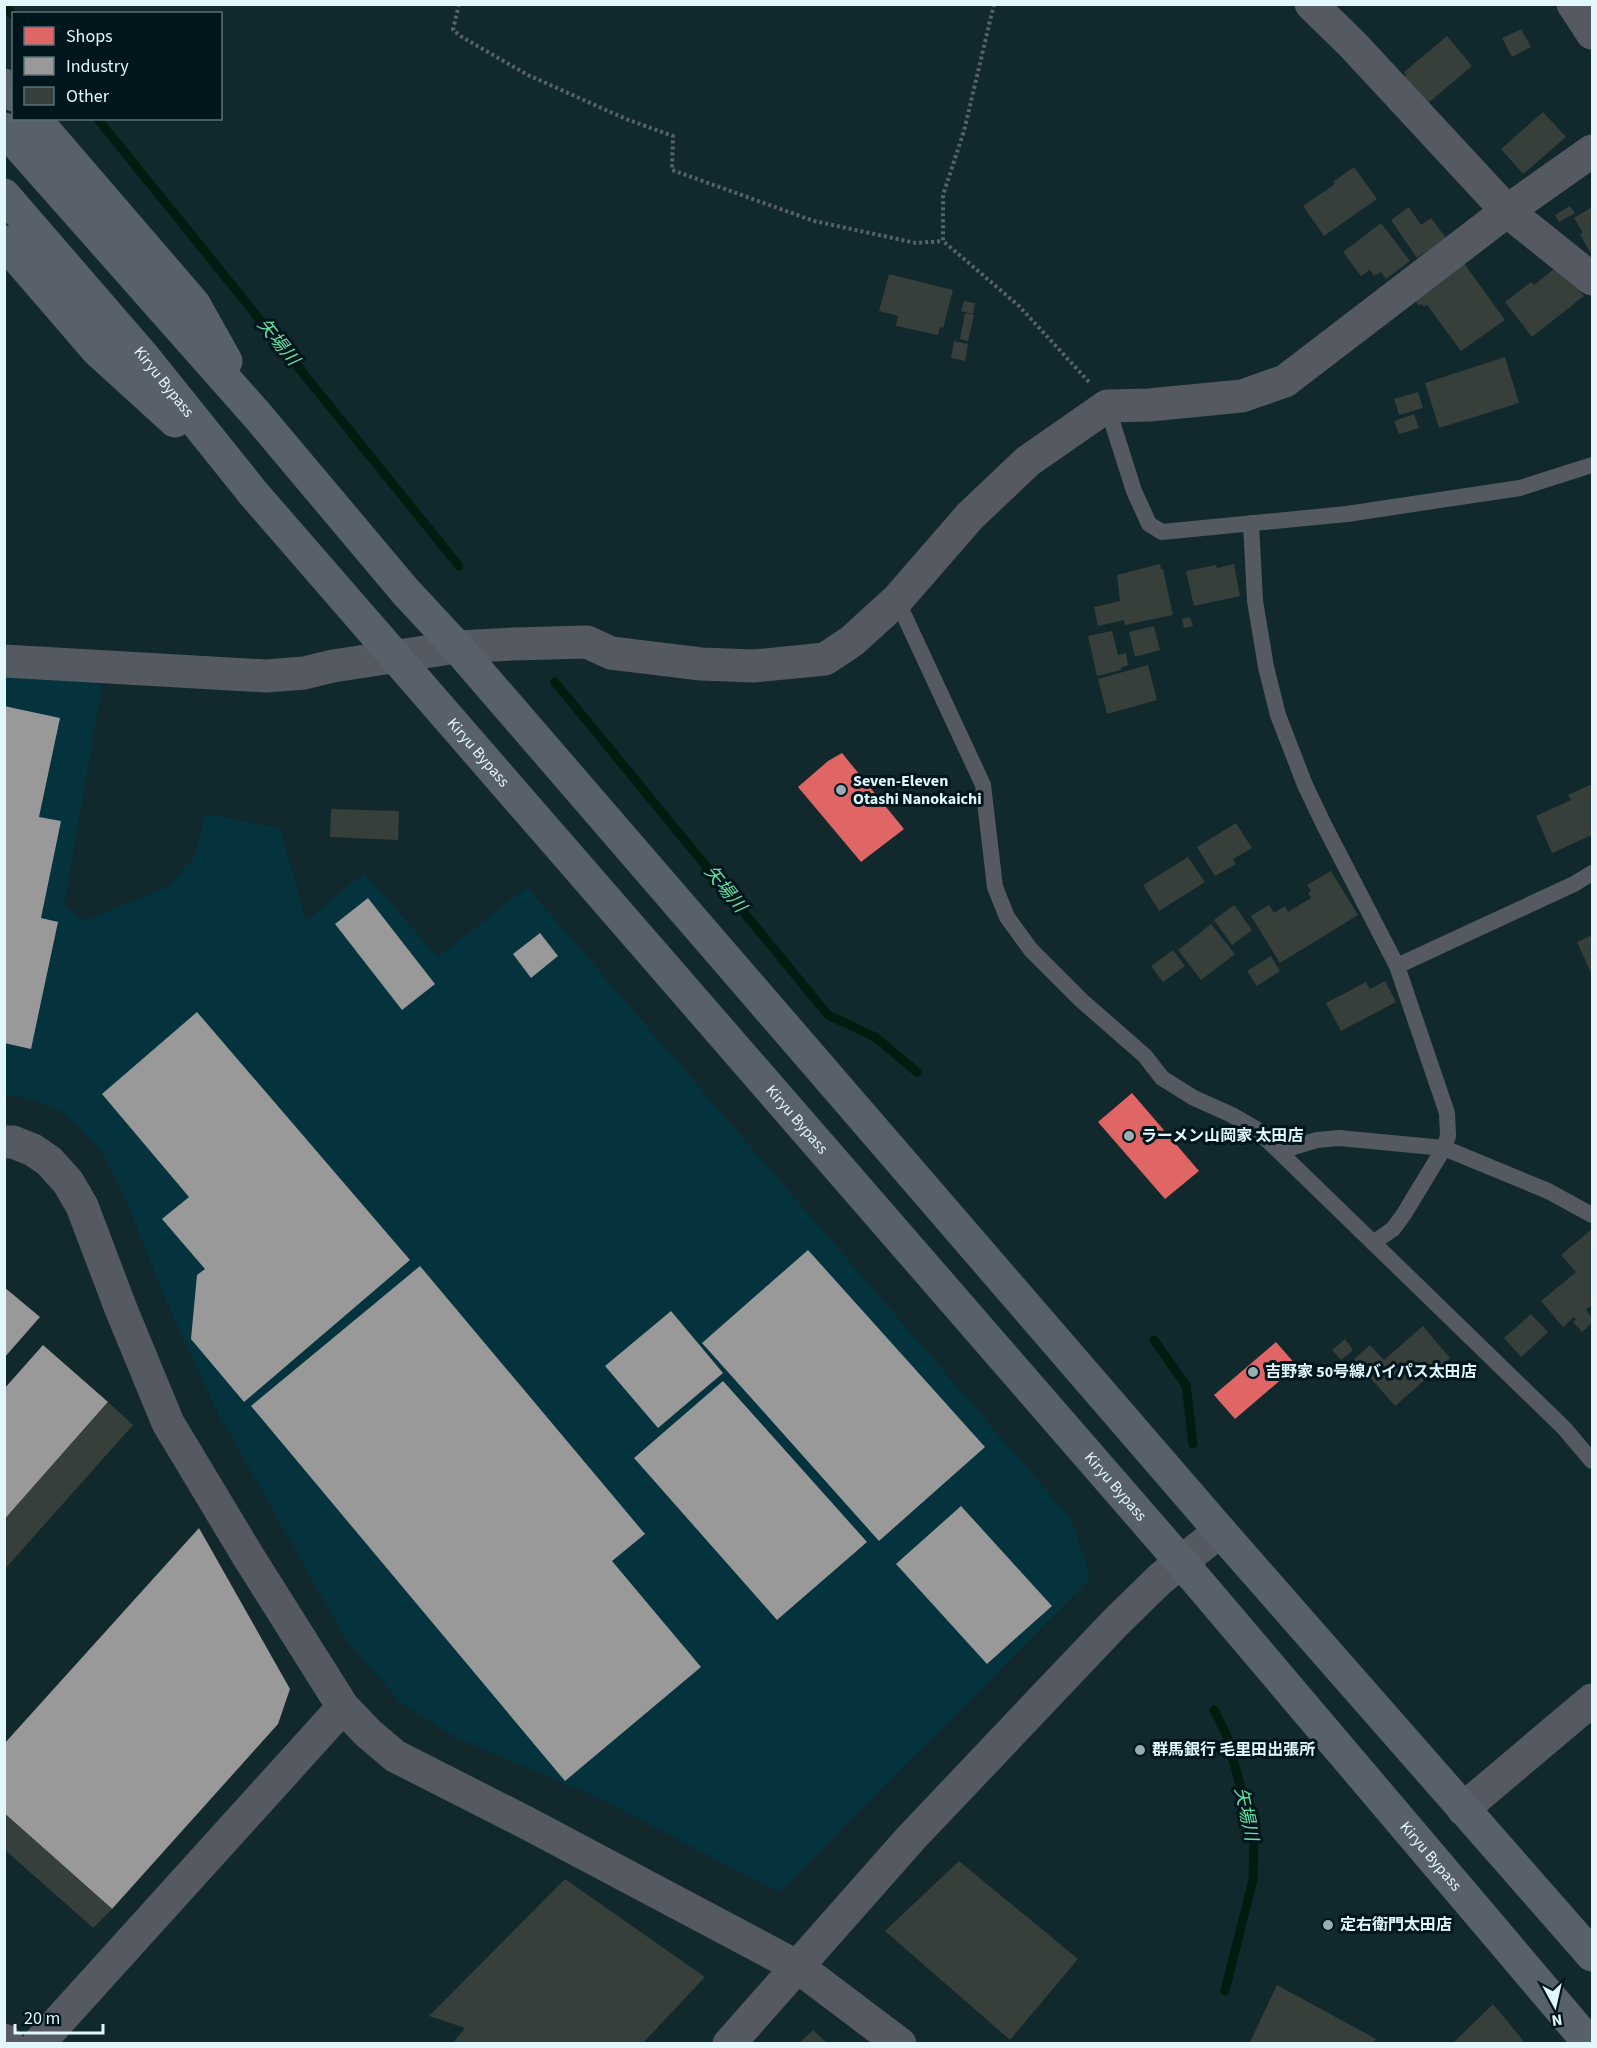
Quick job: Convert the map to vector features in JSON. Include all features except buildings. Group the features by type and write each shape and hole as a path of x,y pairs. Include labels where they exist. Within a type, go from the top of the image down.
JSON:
{"highway":[{"path":"36,120 194,304 257,415"},
{"path":"4,129 257,415 405,591 457,647 1220,1531 1593,1955"},
{"name":"Kiryu Bypass","path":"4,195 144,357 253,493 1182,1563 1590,2043"},
{"path":"4,242 97,350 253,493"}],"street":[{"path":"1311,4 1353,45 1507,211 1593,279"},
{"path":"1573,4 1593,33"},
{"path":"4,661 266,676 304,673 457,647 587,642 610,653 701,664 754,666 825,659 852,640 897,600 970,516 1028,461 1107,406 1149,405 1242,396 1285,381 1507,211 1593,151"},
{"path":"4,1142 13,1142 33,1150 49,1161 68,1182 77,1198 168,1423 343,1707 368,1734 395,1756 525,1822 798,1967 900,2043"},
{"path":"729,2043 911,1838 1115,1623 1160,1579 1220,1531"},
{"path":"1463,1809 1593,1700"},
{"path":"38,2043 343,1707"},
{"path":"4,2040 8,2043"}],"lane":[{"path":"1107,406 1134,491 1149,524 1162,531 1347,514 1520,488 1593,465"},
{"path":"1251,523 1255,601 1266,667 1278,715 1318,814 1397,966 1447,1113 1448,1136 1444,1148 1393,1229 1373,1243"},
{"path":"897,600 983,785 995,887 1007,917 1031,950 1081,1000 1145,1056 1162,1078 1194,1098 1256,1129 1564,1428 1593,1461"},
{"path":"1397,966 1593,873"},
{"path":"1280,1152 1317,1140 1339,1138 1444,1148 1548,1191 1593,1215"}],"path":[{"path":"459,4 453,30 462,37 528,75 626,119 673,136 672,170 814,221 916,243 944,241 1020,306 1088,381 1107,406"},
{"path":"944,241 943,195 964,131 994,4"}],"shaded area":[{"path":"5,676 103,681 64,905 83,921 168,887 194,857 206,814 280,828 306,921 364,873 438,957 527,887 1071,1519 1091,1578 779,1892 599,1798 455,1737 402,1704 347,1641 218,1413 170,1309 125,1198 105,1156 82,1130 57,1109 19,1096 5,1096"}],"waterway":[{"name":"矢場川","path":"4,5 12,14"},
{"name":"矢場川","path":"99,120 459,566"},
{"name":"矢場川","path":"555,682 828,1015 875,1037 917,1072"},
{"name":"矢場川","path":"1154,1340 1186,1385 1193,1444"},
{"name":"矢場川","path":"1214,1710 1227,1736 1254,1838 1253,1880 1225,1991"}],"place":[{"name":"Seven-Eleven Otashi Nanokaichi","path":"841,790"},
{"name":"ラーメン山岡家 太田店","path":"1129,1136"},
{"name":"吉野家 50号線バイパス太田店","path":"1253,1372"},
{"name":"群馬銀行 毛里田出張所","path":"1140,1750"},
{"name":"定右衛門太田店","path":"1328,1925"}]}
